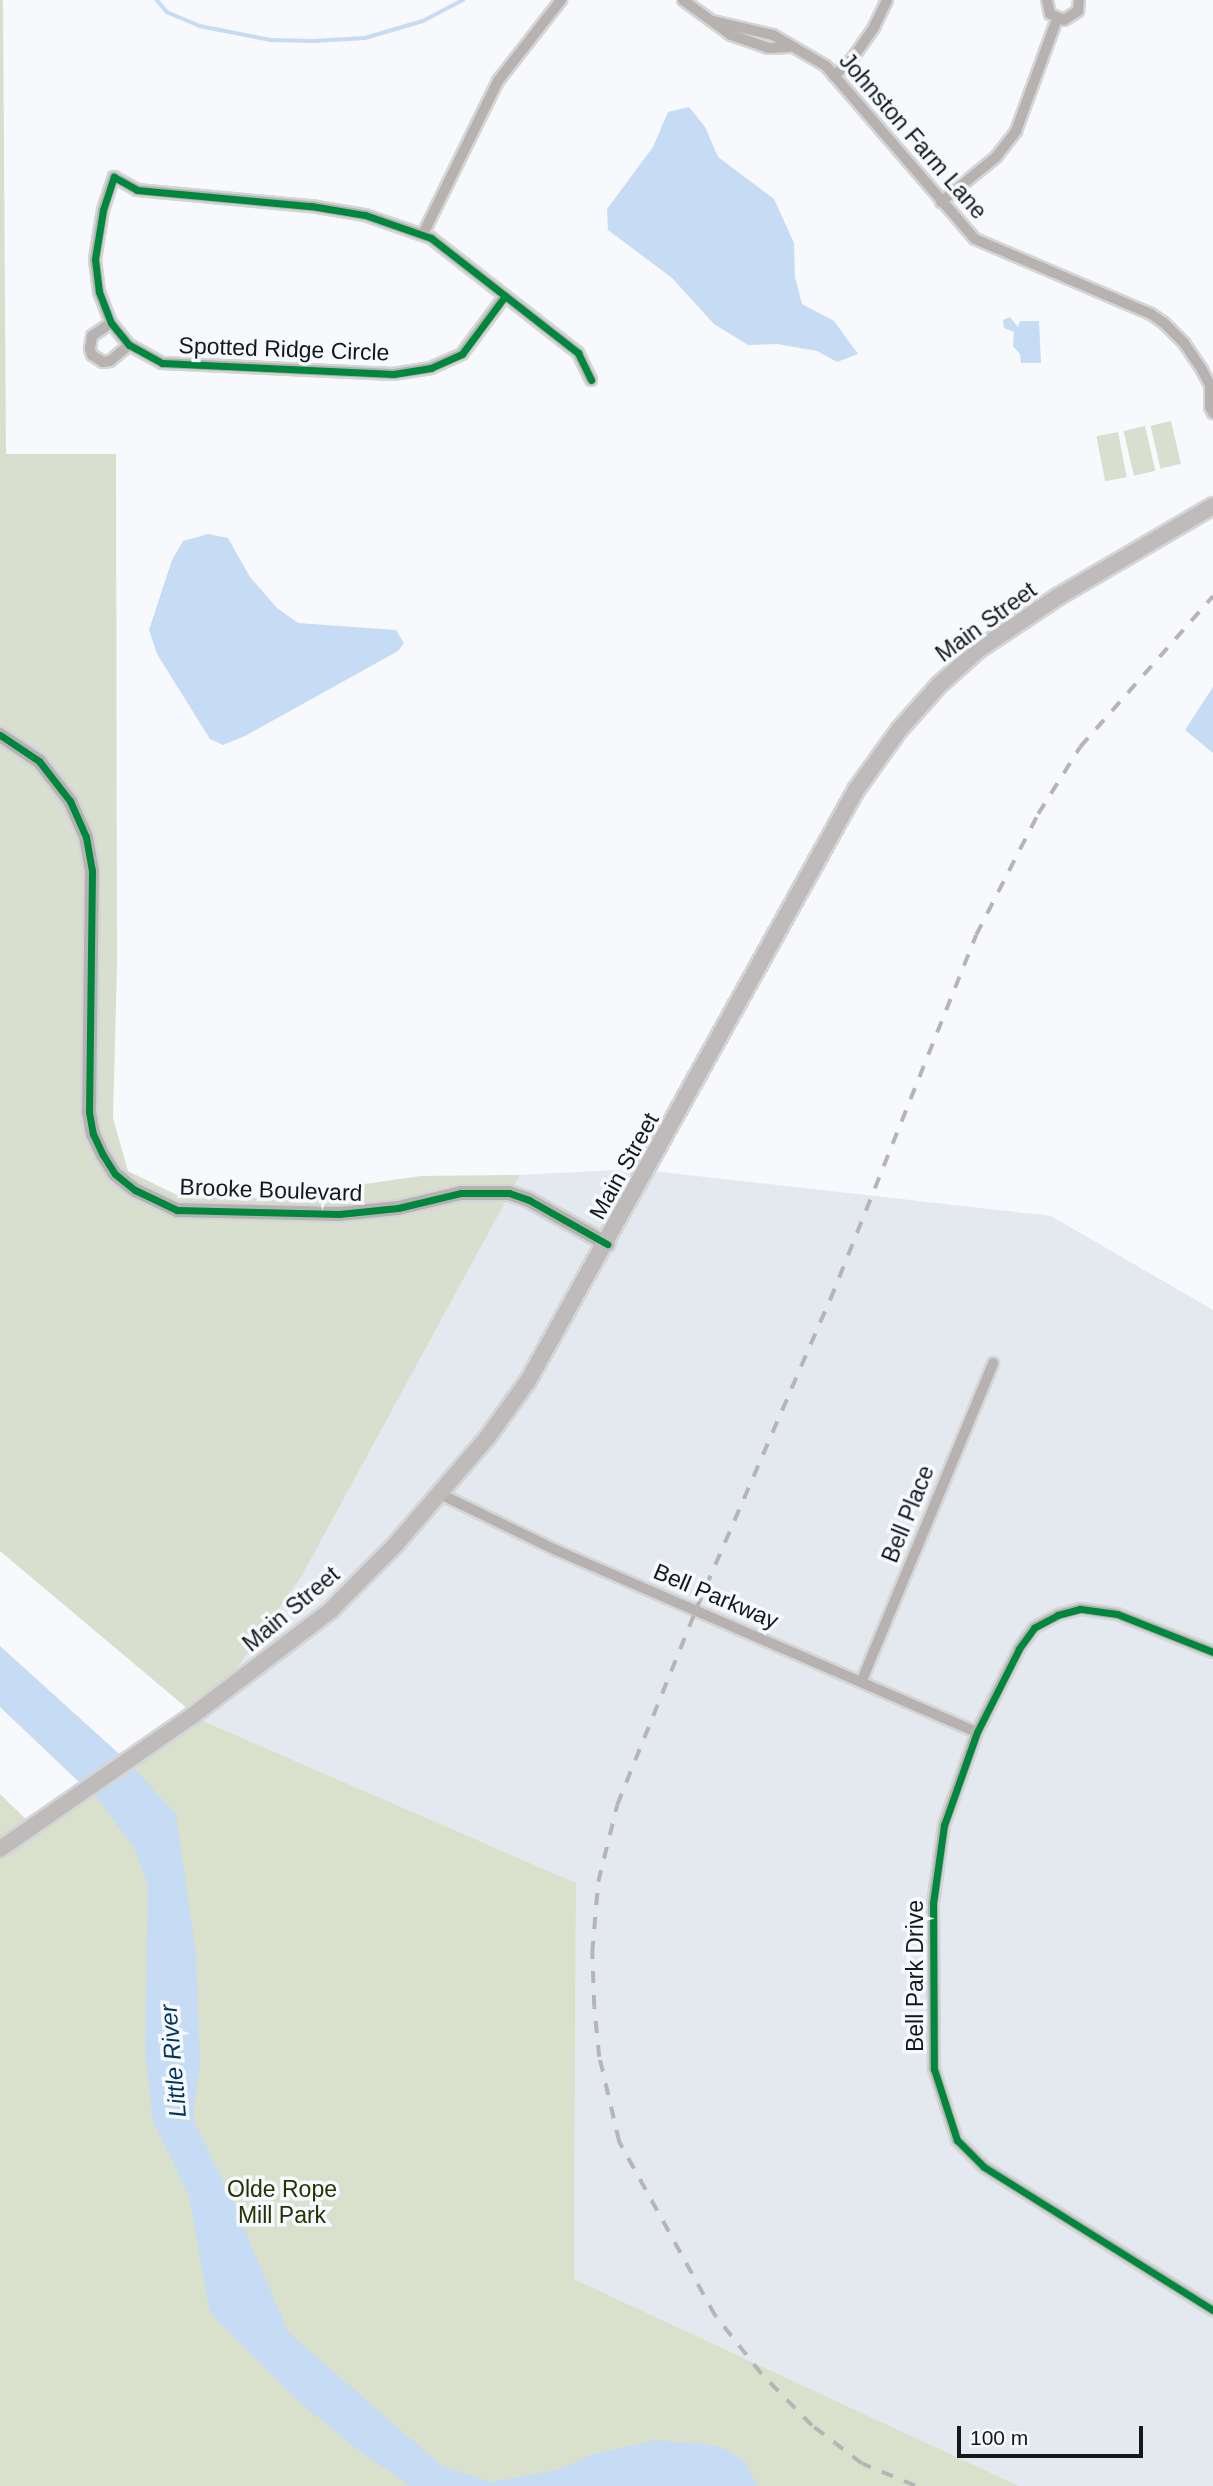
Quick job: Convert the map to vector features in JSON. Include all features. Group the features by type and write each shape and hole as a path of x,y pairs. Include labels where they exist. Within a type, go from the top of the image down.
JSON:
{"main road":[{"name":"Main Street","path":"0,1849 192,1716 331,1610 440,1494 487,1438 528,1381 607,1244 856,790 899,730 939,685 978,650 1059,596 1213,506"}],"street":[{"path":"423,234 498,81 561,0"},
{"name":"Johnston Farm Lane","path":"682,0 713,21 773,36 826,66 962,226 988,246 1129,304 1164,323 1194,356 1211,386 1210,407 1213,413"},
{"path":"834,76 852,59 874,27 887,0"},
{"path":"1047,0 1047,9 1057,19 1064,20 1074,16 1079,0"},
{"path":"941,202 996,157 1016,131 1057,19"},
{"name":"Spotted Ridge Circle","path":"505,296 462,354 430,368 393,374 162,363 129,345 111,323 99,292 95,259 103,210 114,177 137,190 339,210 423,234 505,296 578,353 592,380"},
{"path":"111,323 92,336 92,355 103,362 110,361 129,345"},
{"name":"Brooke Boulevard","path":"0,735 39,761 70,800 86,837 92,870 89,1112 93,1134 103,1154 116,1174 135,1191 177,1210 339,1214 398,1208 461,1193 509,1193 529,1200 607,1244"},
{"name":"Bell Place","path":"862,1681 993,1363"},
{"name":"Bell Parkway","path":"440,1494 558,1552 977,1732"},
{"name":"Bell Park Drive","path":"1213,1653 1117,1614 1080,1609 1058,1615 1034,1628 1019,1649 977,1732 944,1825 933,1903 934,2069 957,2140 984,2167 1213,2310"}],"shaded area":[{"path":"635,1169 1051,1216 1213,1310 1213,2486 1019,2486 574,2279 576,1883 201,1720 303,1574 520,1175"}],"green space":[{"path":"0,0 3,0 6,454 116,454 117,964 113,1118 128,1171 181,1197 265,1198 421,1176 520,1175 303,1574 201,1720 0,1551"},
{"path":"1171,421 1181,464 1160,469 1151,426"},
{"path":"1145,426 1155,471 1134,476 1124,431"},
{"path":"1118,432 1127,477 1105,481 1096,436"},
{"name":"Olde Rope Mill Park","path":"201,1720 576,1883 574,2279 1019,2486 0,2486 0,1794 38,1831"}],"water":[{"path":"689,107 705,127 718,157 774,199 794,243 795,277 802,304 834,321 858,354 837,362 817,351 777,344 748,345 714,324 672,278 608,230 607,209 653,147 668,112"},
{"path":"1010,317 1018,327 1020,321 1039,321 1041,363 1021,363 1020,354 1013,346 1014,332 1004,328 1003,320"},
{"path":"208,534 228,538 250,577 277,608 298,623 396,630 404,643 398,651 245,736 223,745 210,739 157,654 149,630 172,560 183,541"},
{"path":"1213,687 1213,753 1185,730"},
{"name":"Little River","path":"0,1646 127,1761 176,1814 196,1954 200,2065 193,2119 230,2195 288,2332 442,2466 491,2482 557,2470 591,2455 656,2440 712,2445 730,2451 745,2462 757,2486 411,2486 362,2453 298,2401 210,2313 189,2196 153,2121 145,2053 148,1884 134,1848 100,1802 0,1707"}],"waterway":[{"path":"157,0 167,12 200,26 271,40 313,41 365,38 423,21 463,0"}],"railway":[{"path":"915,2486 862,2464 812,2426 761,2374 715,2316 619,2142 599,2057 594,2007 592,1953 598,1882 617,1805 696,1609 830,1300 976,935 1038,814 1080,747 1213,596"}],"cycle path":[{"path":"505,296 462,354 431,368 393,374 162,363 129,345 111,323 99,292 95,259 103,210 114,177 137,190 311,206 365,215 431,238 578,353 591,380"},
{"path":"0,735 39,761 70,801 86,837 92,870 89,1112 93,1134 115,1174 135,1190 177,1210 339,1214 398,1208 461,1193 509,1193 529,1200 607,1244"},
{"path":"1213,1652 1117,1614 1080,1609 1058,1615 1034,1628 1019,1649 977,1732 944,1825 933,1903 934,2069 957,2140 984,2167 1213,2310"}]}
